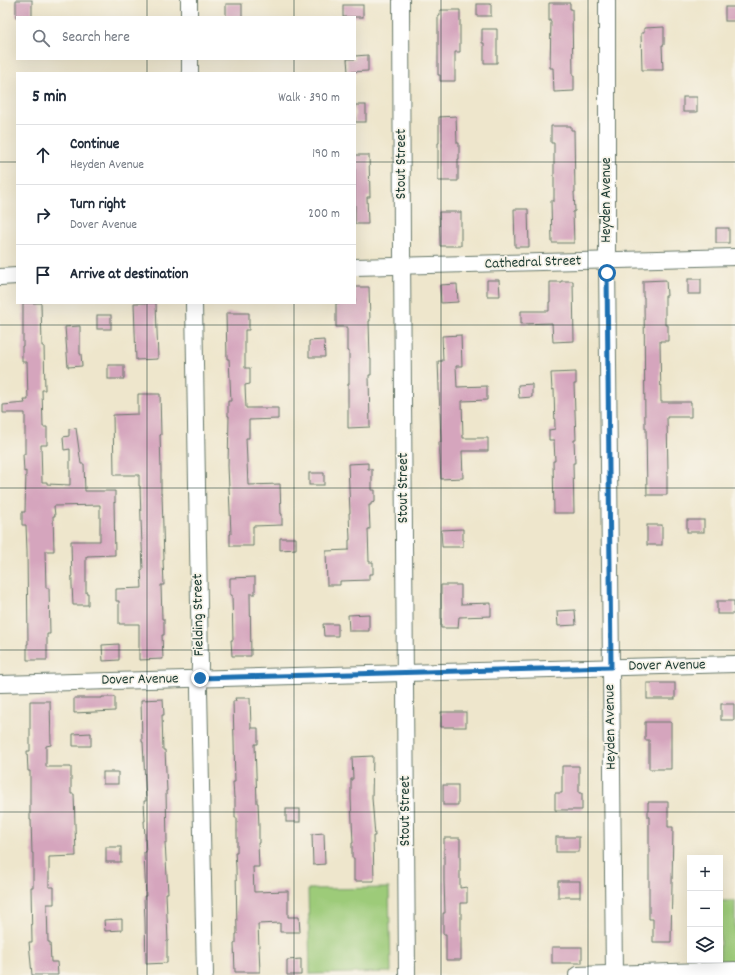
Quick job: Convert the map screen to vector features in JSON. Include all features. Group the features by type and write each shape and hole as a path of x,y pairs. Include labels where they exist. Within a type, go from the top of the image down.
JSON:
{"street":[{"path":"188,0 189,16"},
{"name":"Stout Street","path":"402,0 402,266 407,975"},
{"name":"Heyden Avenue","path":"607,0 607,260 614,974"},
{"path":"190,60 190,72"},
{"name":"Cathedral Street","path":"356,267 735,257"},
{"path":"0,277 16,276"},
{"name":"Fielding Street","path":"194,304 199,690 205,975"},
{"name":"Dover Avenue","path":"0,684 735,664"},
{"path":"577,975 735,970"}],"green space":[{"path":"389,888 391,972 310,974 308,889"},
{"path":"723,901 735,901 735,965 710,965 710,963 723,963"}],"building":[{"path":"16,0 32,0 32,16 16,16"},
{"path":"549,3 570,3 570,9 572,9 574,91 554,92 553,68 550,68 551,21 549,21"},
{"path":"226,4 242,4 242,16 226,16"},
{"path":"477,4 491,4 491,16 477,16"},
{"path":"343,5 363,5 363,17 343,16"},
{"path":"725,7 735,7 735,21 725,21"},
{"path":"440,10 460,10 460,52 455,52 455,81 440,81 440,75 438,75 438,16 440,16"},
{"path":"664,27 664,45 662,45 663,70 642,70 641,33 644,33 644,28"},
{"path":"482,29 497,29 497,63 484,63"},
{"path":"368,55 368,71 348,72 347,60 356,60 356,56"},
{"path":"683,97 697,97 697,112 683,112"},
{"path":"356,105 366,105 366,122 356,122"},
{"path":"456,116 457,143 459,143 458,181 438,181 439,117"},
{"path":"551,126 571,126 571,130 574,130 574,243 552,243 551,201 554,201 554,143 551,143"},
{"path":"356,155 369,155 370,197 367,197 368,224 356,224"},
{"path":"514,209 528,209 529,247 515,247"},
{"path":"439,212 461,212 461,246 440,246"},
{"path":"716,228 729,228 729,243 716,243"},
{"path":"688,279 701,279 701,294 688,294"},
{"path":"487,280 499,280 500,296 487,296"},
{"path":"666,280 667,296 665,296 665,325 668,325 668,341 660,341 661,402 691,402 691,417 667,417 667,495 647,495 643,281"},
{"path":"573,281 574,341 553,342 552,323 521,324 521,311 549,311 550,282"},
{"path":"457,284 458,302 441,303 440,285"},
{"path":"356,287 369,287 371,359 371,375 369,375 370,427 348,428 349,351 347,351 347,327 336,327 336,304 356,304"},
{"path":"23,304 41,304 45,390 42,390 43,427 47,427 47,445 41,445 42,482 47,482 47,484 70,485 70,449 64,450 63,437 69,436 69,429 76,428 81,464 84,464 85,491 115,491 115,555 86,557 86,593 88,593 88,605 73,605 71,541 100,541 100,505 54,506 54,551 45,551 46,588 49,588 50,634 47,634 47,660 27,660 27,551 26,525 22,525 22,512 25,512 26,471 24,472 23,454 25,454 25,413 3,413 3,405 25,403 24,400 28,400 27,362 22,362"},
{"path":"134,304 156,304 158,359 136,360"},
{"path":"226,313 249,313 249,330 245,330 245,368 250,368 250,384 245,385 246,408 278,408 278,419 249,420 249,438 246,438 248,485 280,484 282,514 282,525 253,526 253,546 230,546 228,401 231,401 229,359 227,359"},
{"path":"97,315 111,315 111,329 97,329"},
{"path":"80,326 80,354 82,366 68,367 65,327"},
{"path":"461,335 462,366 456,366 457,387 487,386 487,400 462,401 463,438 488,438 488,451 462,451 463,478 441,479 438,361 443,361 442,336"},
{"path":"324,340 325,357 309,357 309,341"},
{"path":"108,365 124,365 124,379 108,379"},
{"path":"576,372 576,384 574,384 576,440 574,440 575,463 573,463 574,513 554,513 554,440 549,440 549,430 555,429 554,389 552,390 551,373"},
{"path":"532,384 532,397 519,398 518,385"},
{"path":"138,394 160,394 161,494 164,560 164,585 161,585 162,619 164,619 164,635 162,635 163,659 139,660 139,624 119,624 119,601 116,601 116,589 142,588 141,570 143,570 139,475 114,475 113,415 138,414"},
{"path":"368,463 368,469 372,469 372,490 375,490 375,502 369,505 370,529 368,529 369,562 373,562 373,574 369,574 369,580 340,581 340,585 327,585 326,551 349,550 350,513 348,464"},
{"path":"309,473 324,473 324,485 309,485"},
{"path":"687,520 704,520 704,532 687,532"},
{"path":"647,525 662,525 662,545 647,545"},
{"path":"463,529 463,547 442,547 441,530"},
{"path":"280,538 296,538 296,549 280,550"},
{"path":"255,577 255,594 250,594 251,656 232,656 232,595 230,595 230,578"},
{"path":"441,585 461,585 461,604 491,603 491,616 459,617 458,628 441,628"},
{"path":"717,601 734,601 734,614 717,614"},
{"path":"575,610 576,625 558,626 557,611"},
{"path":"369,614 369,631 349,631 348,615"},
{"path":"323,624 338,624 338,636 324,636"},
{"path":"119,644 119,660 103,661 102,645"},
{"path":"647,683 675,683 675,699 647,699"},
{"path":"115,697 115,711 74,713 74,698"},
{"path":"235,698 250,698 251,728 258,728 258,744 255,744 259,826 259,867 253,867 254,892 288,891 288,917 299,917 300,932 280,932 280,923 258,924 260,972 235,972 234,944 236,943 237,934 235,852 237,852 237,818 235,818 233,782 235,782 233,701 236,701"},
{"path":"163,699 163,750 165,750 167,791 167,842 165,842 168,893 166,893 168,941 167,963 146,964 144,896 146,896 144,852 146,852 144,801 146,801 141,700"},
{"path":"30,701 50,701 51,745 46,746 46,767 71,767 71,794 74,794 76,856 49,857 49,887 54,887 54,904 47,904 48,942 50,942 51,962 57,962 58,975 32,975 29,942 32,942 31,887 33,887 33,853 30,820 30,771 28,771 27,751 30,751"},
{"path":"721,704 734,704 734,720 721,720"},
{"path":"441,712 466,712 466,727 441,727"},
{"path":"645,722 671,722 671,769 649,769 649,740 645,740"},
{"path":"91,733 91,746 73,746 73,734"},
{"path":"373,756 372,798 375,836 373,836 374,881 354,881 351,799 351,779 353,779 352,757"},
{"path":"562,766 579,766 579,793 582,793 582,810 555,810 555,793 562,793"},
{"path":"103,772 118,772 118,784 103,784"},
{"path":"443,785 458,785 458,805 443,805"},
{"path":"648,802 668,802 668,827 673,827 671,942 653,942 653,919 649,919"},
{"path":"286,809 300,809 300,822 286,822"},
{"path":"324,833 325,864 313,865 312,834"},
{"path":"556,837 579,837 579,852 556,852"},
{"path":"444,838 460,838 460,888 467,887 467,903 461,903 461,960 446,960 446,934 443,934 443,913 445,913"},
{"path":"106,847 121,847 121,862 106,862"},
{"path":"558,881 580,881 580,897 558,897"},
{"path":"122,919 122,930 105,931 104,920"},
{"path":"552,947 582,947 582,963 552,963"},
{"path":"301,959 301,975 287,975 287,960"}],"route":[{"path":"200,678 611,667 607,273"}]}
